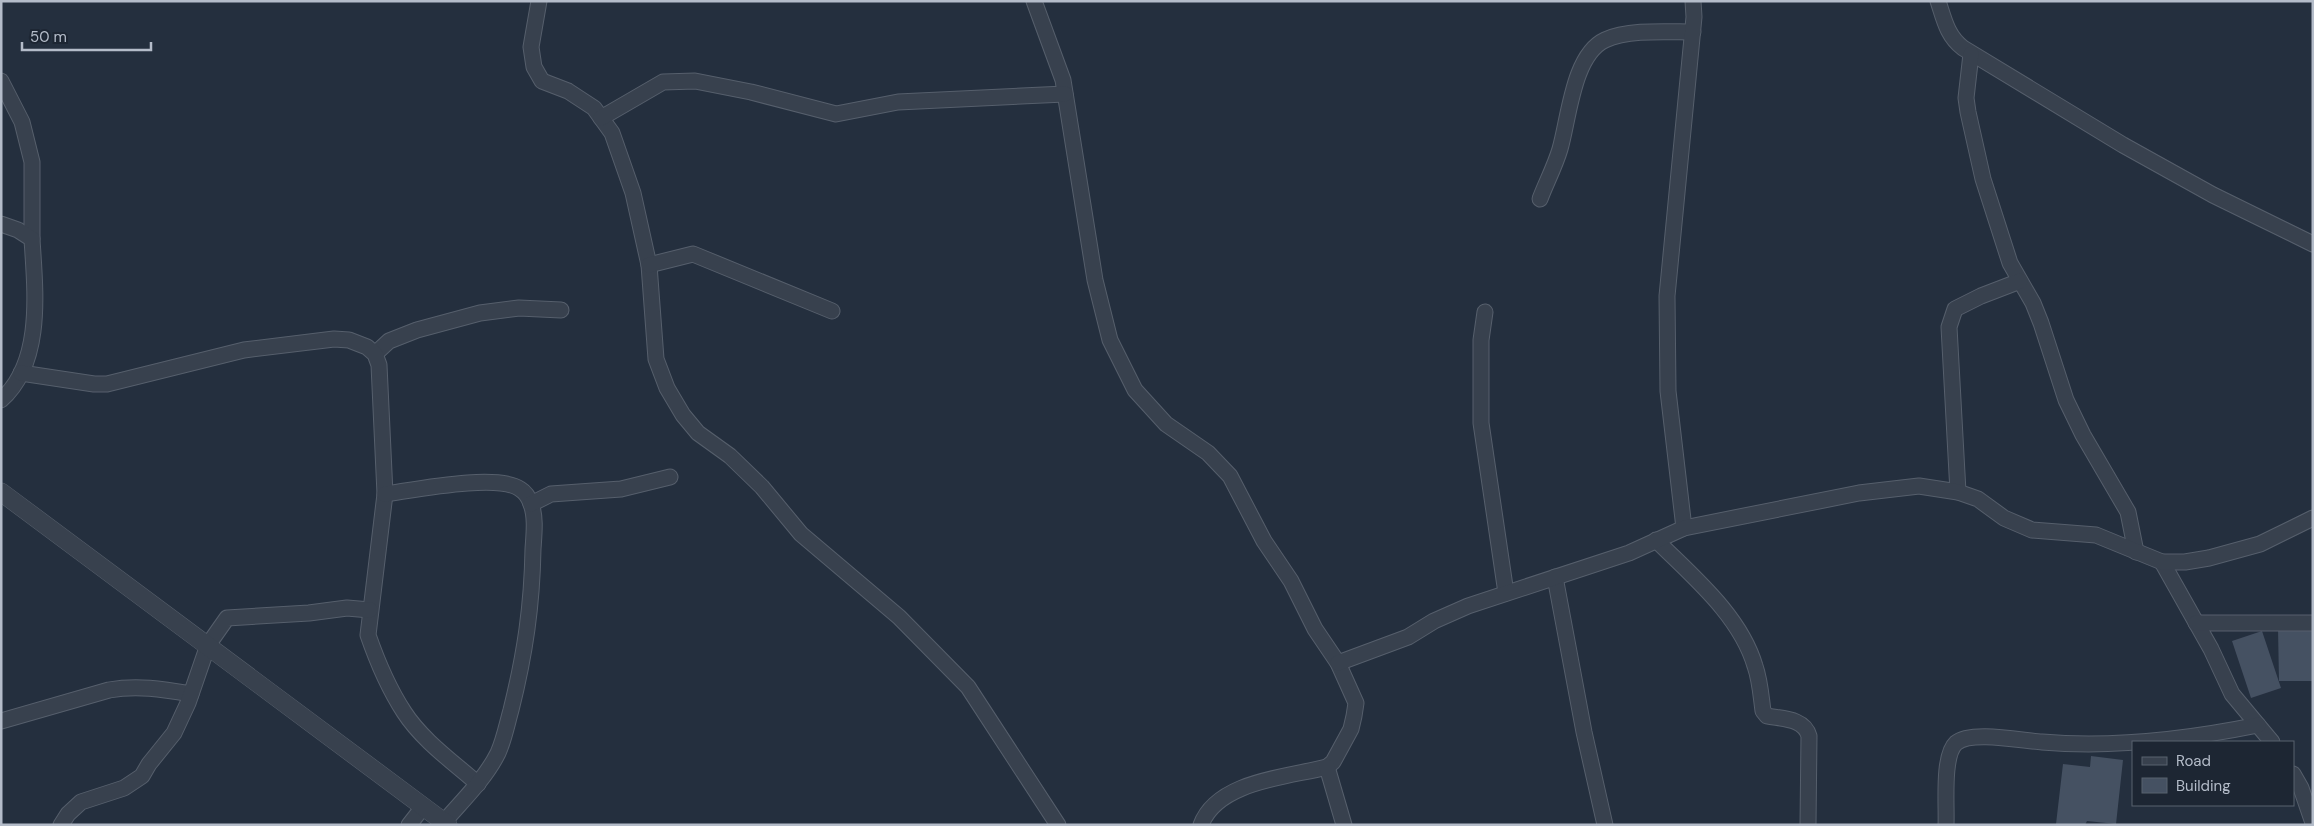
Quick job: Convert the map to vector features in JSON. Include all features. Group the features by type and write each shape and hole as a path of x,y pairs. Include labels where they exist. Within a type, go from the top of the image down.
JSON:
{"street":[{"path":"539,1 532,47 534,68 542,81 568,91 594,108 612,134 633,193 648,265 656,359 666,388 683,416 698,434 730,456 762,487 801,534 899,617 968,687 1058,825"},
{"path":"1034,1 1063,80 1095,280 1110,340 1135,390 1166,424 1208,453 1230,476 1264,541 1291,581 1315,629 1338,663 1356,703 1354,716 1333,762 1327,766 1258,782 1221,799 1203,818 1201,825"},
{"path":"1684,528 1668,391 1667,296 1693,32 1693,1"},
{"path":"1938,1 1948,32 1955,42 1971,54 2139,154 2213,195 2313,244"},
{"path":"1540,199 1559,152 1577,76 1584,60 1601,42 1611,38 1640,34 1693,32"},
{"path":"1971,54 1966,98 1974,143 1997,226 2010,262 2042,323 2066,400 2083,435 2128,512 2136,552"},
{"path":"601,118 663,82 674,80 695,81 751,92 836,114 898,102 1066,94"},
{"path":"1,81 22,122 32,162 34,313 29,354 18,380 1,400"},
{"path":"1,224 23,232 32,239"},
{"path":"648,265 693,254 832,311"},
{"path":"1958,492 1948,327 1956,309 1981,296 2020,281"},
{"path":"375,354 390,341 408,333 480,313 519,308 560,310"},
{"path":"1485,312 1481,340 1481,423 1506,593"},
{"path":"21,373 94,384 107,384 244,350 334,339 349,340 367,347 375,354 379,364 383,411 386,494 368,635 374,654 404,712 425,737 478,784"},
{"path":"531,504 550,494 621,489 670,477"},
{"path":"1,492 446,823 478,784 498,752 522,665 533,586 534,519 531,504 523,492 508,483 486,481 386,494"},
{"path":"1338,663 1408,637 1434,621 1468,606 1629,552 1684,528 1859,493 1919,486 1958,492 1978,499 2004,518 2032,530 2096,535 2162,562 2185,562 2209,558 2260,544 2313,518"},
{"path":"1656,540 1727,615 1742,638 1755,665 1763,711 1767,716 1802,724 1807,728 1809,736 1808,825"},
{"path":"2162,562 2232,694 2271,741"},
{"path":"1555,577 1586,741 1605,825"},
{"path":"61,825 68,814 81,802 124,788 142,776 149,764 174,733 191,694 208,645 227,618 309,613 347,608 370,610"},
{"path":"2196,623 2313,623"},
{"path":"1,721 109,690 126,687 154,687 191,694"},
{"path":"2133,741 2226,731 2258,725"},
{"path":"1946,825 1949,757 1956,743 1968,738 1988,737 2079,745 2132,741"},
{"path":"1327,766 1344,825"},
{"path":"2294,776 2301,788 2313,823"},
{"path":"409,825 423,807"}],"building":[{"path":"2313,627 2313,681 2279,681 2278,628"},
{"path":"2262,631 2281,688 2251,698 2232,641"},
{"path":"2091,756 2123,760 2116,824 2087,821 2085,825 2056,824 2063,764 2090,767"}]}
